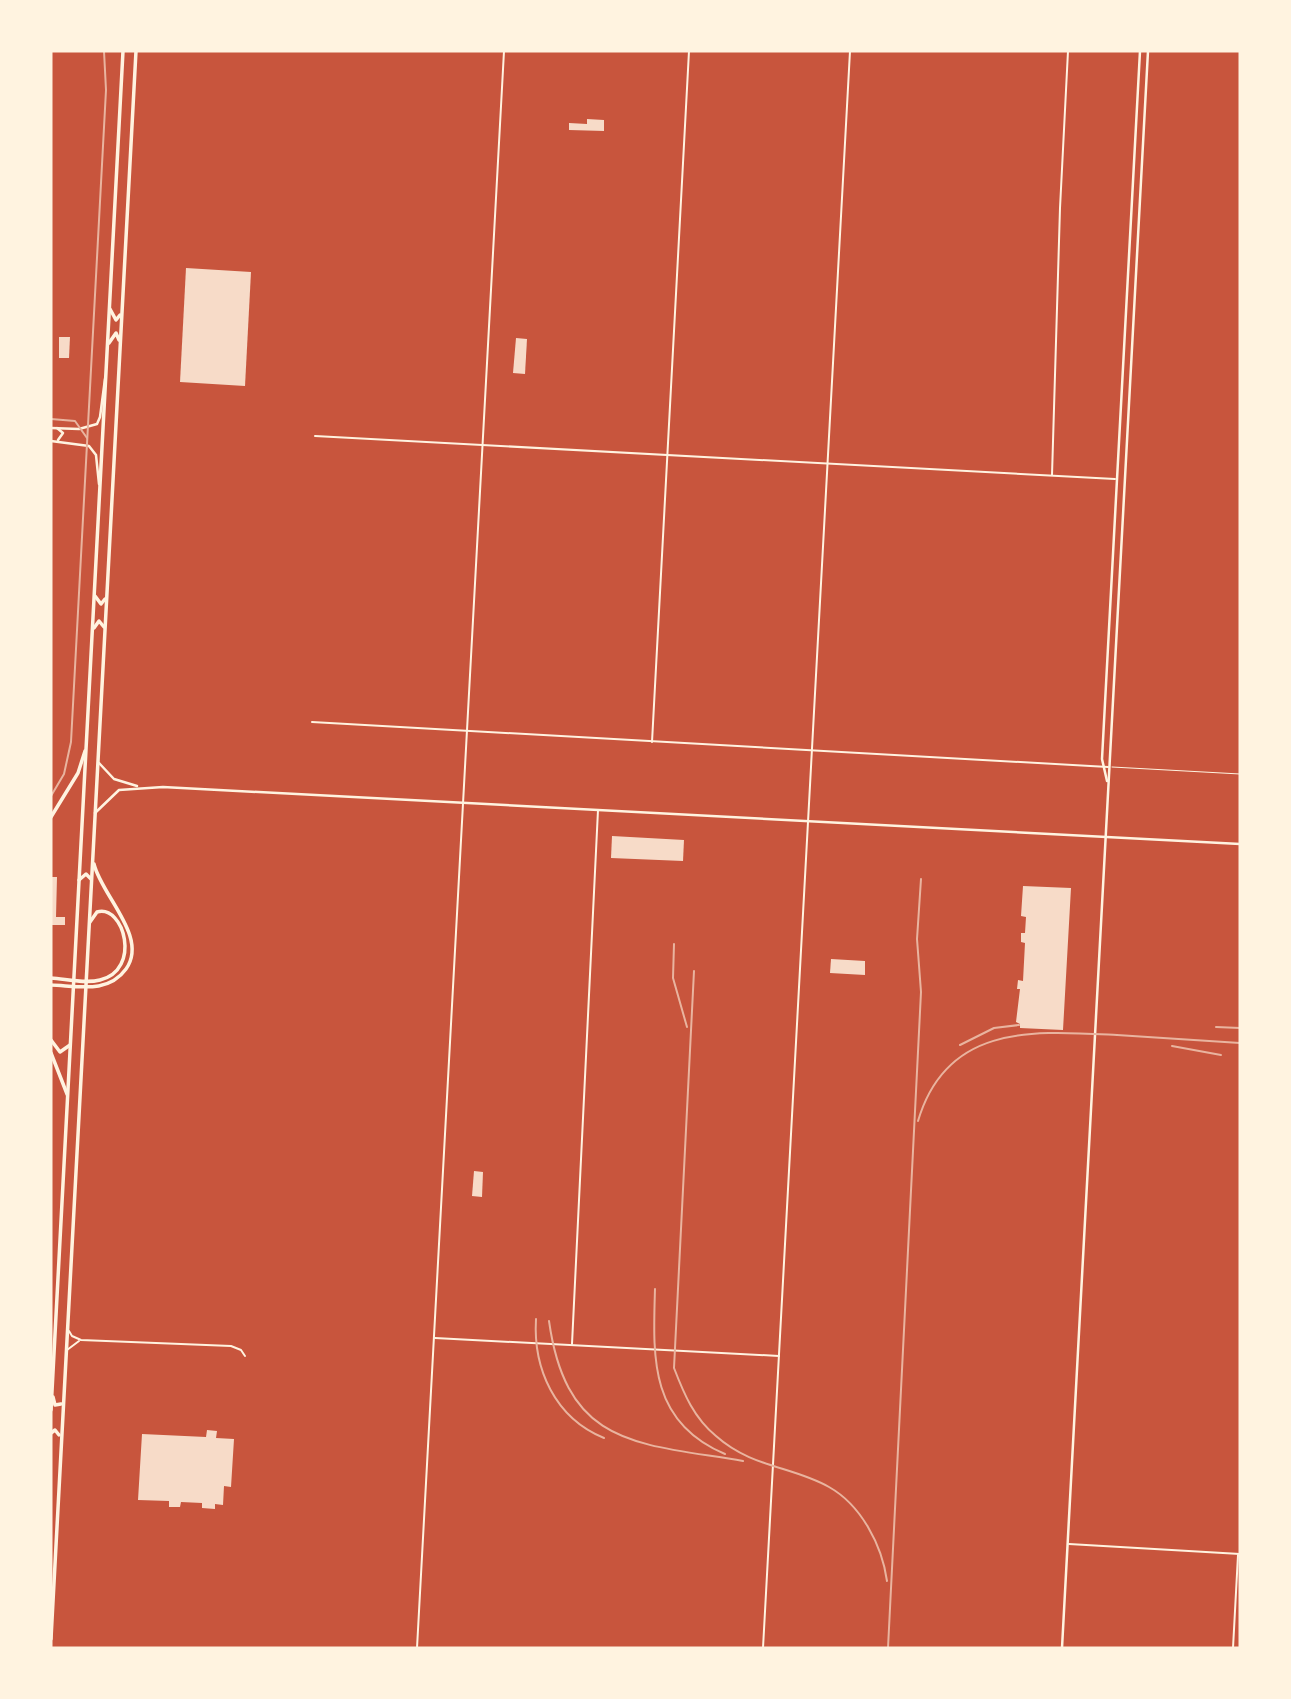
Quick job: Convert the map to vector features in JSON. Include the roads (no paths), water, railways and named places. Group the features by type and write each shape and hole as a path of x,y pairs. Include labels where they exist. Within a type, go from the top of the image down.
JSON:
{"main road":[{"path":"51,1409 123,51"},
{"path":"51,1639 138,51"},
{"path":"110,307 116,320 122,309"},
{"path":"108,347 116,334 120,345"},
{"path":"94,594 101,604 107,594"},
{"path":"92,631 99,621 105,632"},
{"path":"51,817 78,773 86,745"},
{"path":"51,985 94,987 112,983 126,970 132,957 131,938 104,892 93,859"},
{"path":"79,880 86,874 91,881"},
{"path":"51,978 96,981 116,972 122,964 126,946 112,915 106,911 97,912 89,924"},
{"path":"51,1040 60,1052 71,1043"},
{"path":"51,1054 68,1096"},
{"path":"52,1395 58,1407 64,1394"},
{"path":"51,1433 55,1430 60,1437"}],"street":[{"path":"417,1648 504,51"},
{"path":"652,743 689,51"},
{"path":"763,1648 850,51"},
{"path":"1052,476 1068,51"},
{"path":"1108,785 1104,766 1107,672 1140,51"},
{"path":"1062,1648 1147,51"},
{"path":"1136,136 1143,136"},
{"path":"51,428 82,429 100,420 102,387 106,375"},
{"path":"53,442 63,433 56,428"},
{"path":"315,436 1124,480"},
{"path":"53,442 89,446 96,455 100,487"},
{"path":"1107,672 1114,672"},
{"path":"312,722 1110,767"},
{"path":"98,762 114,779 140,787 1240,844"},
{"path":"95,813 112,794 140,787"},
{"path":"572,1344 598,809"},
{"path":"67,1327 72,1336 81,1340 231,1346 242,1350 245,1356"},
{"path":"435,1338 779,1356"},
{"path":"65,1354 71,1344 81,1340"},
{"path":"1068,1544 1239,1554 1233,1648"}],"lane":[{"path":"1110,767 1240,774"}],"tram line":[{"path":"51,796 64,774 71,742 106,90 104,51"},
{"path":"51,419 75,421 87,438"}],"railway":[{"path":"888,1648 921,992 917,939 921,879"},
{"path":"674,944 673,978 687,1027"},
{"path":"694,971 674,1368 696,1413 708,1429 730,1447 758,1461 815,1480 851,1504 875,1540 887,1581"},
{"path":"960,1045 994,1028 1019,1025"},
{"path":"1216,1027 1240,1028"},
{"path":"918,1121 931,1089 950,1066 972,1050 997,1040 1055,1033 1240,1043"},
{"path":"1172,1046 1221,1055"},
{"path":"655,1289 656,1363 669,1406 682,1424 700,1441 725,1454"},
{"path":"536,1319 538,1356 551,1390 572,1418 604,1438"},
{"path":"549,1321 558,1363 572,1394 591,1416 613,1432 671,1449 743,1461"}]}
